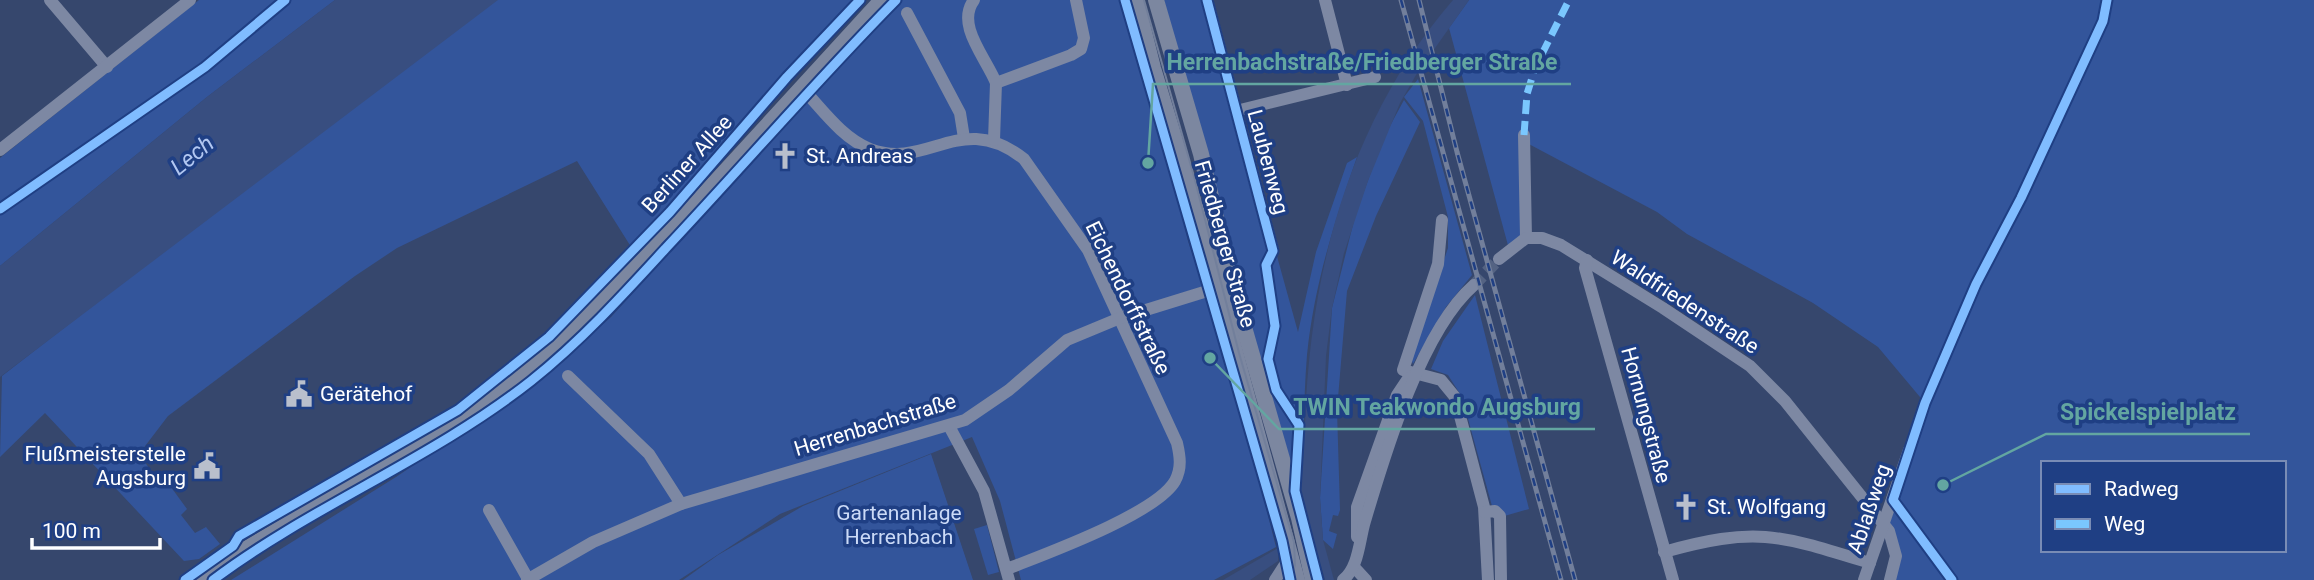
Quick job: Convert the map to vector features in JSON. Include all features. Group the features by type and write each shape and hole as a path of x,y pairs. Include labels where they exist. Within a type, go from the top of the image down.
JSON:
{"main road":[{"name":"Berliner Allee","path":"195,580 437,435 533,367 624,280 882,0"},
{"name":"Friedberger Straße","path":"1136,0 1297,580"},
{"name":"Friedberger Straße","path":"1156,0 1201,154 1253,364 1294,502 1313,580"}],"street":[{"path":"50,0 107,67"},
{"path":"0,150 190,0"},
{"path":"974,0 967,16 971,32 996,83 994,140"},
{"path":"996,83 1081,48 1084,38 1076,0"},
{"name":"Laubenweg","path":"1207,0 1273,251"},
{"path":"1325,0 1348,85"},
{"path":"907,13 960,113 964,138"},
{"path":"1236,111 1375,77"},
{"name":"Eichendorffstraße","path":"802,88 842,130 871,149 902,154 964,138 994,140 1024,159 1049,190 1088,250 1177,443 1180,460 1177,477 1168,491 1152,503 1008,575"},
{"path":"1499,259 1526,238 1524,135"},
{"path":"1359,544 1355,523 1357,507 1401,387 1403,370 1438,264 1443,220"},
{"name":"Waldfriedenstraße","path":"1526,238 1552,241 1587,260 1750,366 1785,401 1884,525 1895,545 1896,556 1890,580"},
{"name":"Hornungstraße","path":"1587,260 1584,264 1673,580"},
{"path":"1343,580 1354,567 1359,544 1416,374 1447,316 1474,285"},
{"name":"Herrenbachstraße","path":"489,510 527,580 593,541 681,504 743,483 949,426 987,407 1067,341 1120,318 1217,288"},
{"path":"1403,370 1441,380 1451,389 1485,512 1488,580"},
{"path":"1401,387 1416,374"},
{"path":"568,376 649,454 681,504"},
{"path":"949,426 984,491 1008,575"},
{"name":"Ablaßweg","path":"1864,580 1909,450"},
{"path":"1485,512 1495,511 1500,516 1501,580"},
{"path":"1664,552 1712,539 1765,535 1803,542 1870,563"},
{"path":"1275,580 1289,557"},
{"path":"1354,567 1366,580"}],"green space":[{"path":"199,0 335,0 207,97 0,266 0,158"},
{"path":"487,0 860,0 633,250 577,161 397,248 355,276 168,416 139,454 162,486 168,483 187,509 181,515 195,533 206,527 220,544 199,559 184,561 45,413 0,457 2,376"},
{"path":"899,0 1131,0 1188,241 1232,374 1276,547 1214,580 1021,580 1000,501 972,437 780,514 679,580 231,580 396,477 528,388 611,317"},
{"path":"1164,0 1206,0 1298,332 1316,252 1347,163 1357,157 1326,254 1310,329 1305,391 1303,500 1297,501"},
{"path":"1469,0 2314,0 2314,580 1890,580 1895,566 1884,525 1925,403 1878,347 1813,303 1687,234 1657,212 1525,142 1526,238 1509,249 1449,28"},
{"path":"1418,79 1472,275 1446,307 1413,364 1411,358 1448,248 1448,217 1423,121 1404,97"},
{"path":"1404,100 1420,122 1376,216 1347,291 1337,410 1340,510 1338,516 1333,515 1329,531 1337,534 1333,549 1323,540 1320,498 1332,308 1356,213 1384,137"},
{"path":"1475,295 1529,509 1501,517 1492,506 1462,397 1448,375 1431,369 1443,341"},
{"name":"Gartenanlage Herrenbach","path":"931,454 973,580 683,580 718,555 803,506"},
{"path":"987,525 999,572 988,575 974,529"}],"water":[{"name":"Lech","path":"335,0 498,0 0,377 0,266 207,97"},
{"path":"1453,0 1469,0 1416,75 1400,103 1368,181 1344,253 1332,308 1326,356 1320,498 1323,540 1334,580 1325,580 1304,513 1301,484 1309,366 1327,254 1342,199 1362,146 1387,95 1417,46"},
{"path":"1278,548 1278,561 1250,580 1223,580"}],"tunnel":[{"path":"1474,285 1499,259"}],"tram line":[{"path":"1144,0 1195,180 1239,353 1294,542 1295,565 1290,580"}],"railway":[{"path":"1401,0 1561,580"},
{"path":"1419,0 1457,152 1575,580"}],"marked path":[{"path":"1524,135 1527,94 1535,68 1569,0"}],"cycle path":[{"path":"0,209 205,67 285,0"},
{"path":"185,580 233,546 239,536 458,410 549,337 670,212 787,77 860,0"},
{"path":"213,580 291,528 454,434 493,409 549,366 618,300 896,0"},
{"path":"1125,0 1282,541 1290,580"},
{"path":"1207,0 1273,251 1266,265 1275,326 1268,359 1276,390 1299,425 1295,491 1318,580"},
{"path":"1952,580 1893,500 1925,403 1976,284 2021,198 2103,21 2107,0"}],"place":[{"name":"St. Andreas","path":"785,156"},
{"name":"Herrenbachstraße/Friedberger Straße","path":"1148,163"},
{"name":"TWIN Teakwondo Augsburg","path":"1210,358"},
{"name":"Gerätehof","path":"299,394"},
{"name":"Flußmeisterstelle Augsburg","path":"207,466"},
{"name":"Spickelspielplatz","path":"1943,485"},
{"name":"St. Wolfgang","path":"1686,507"}]}
